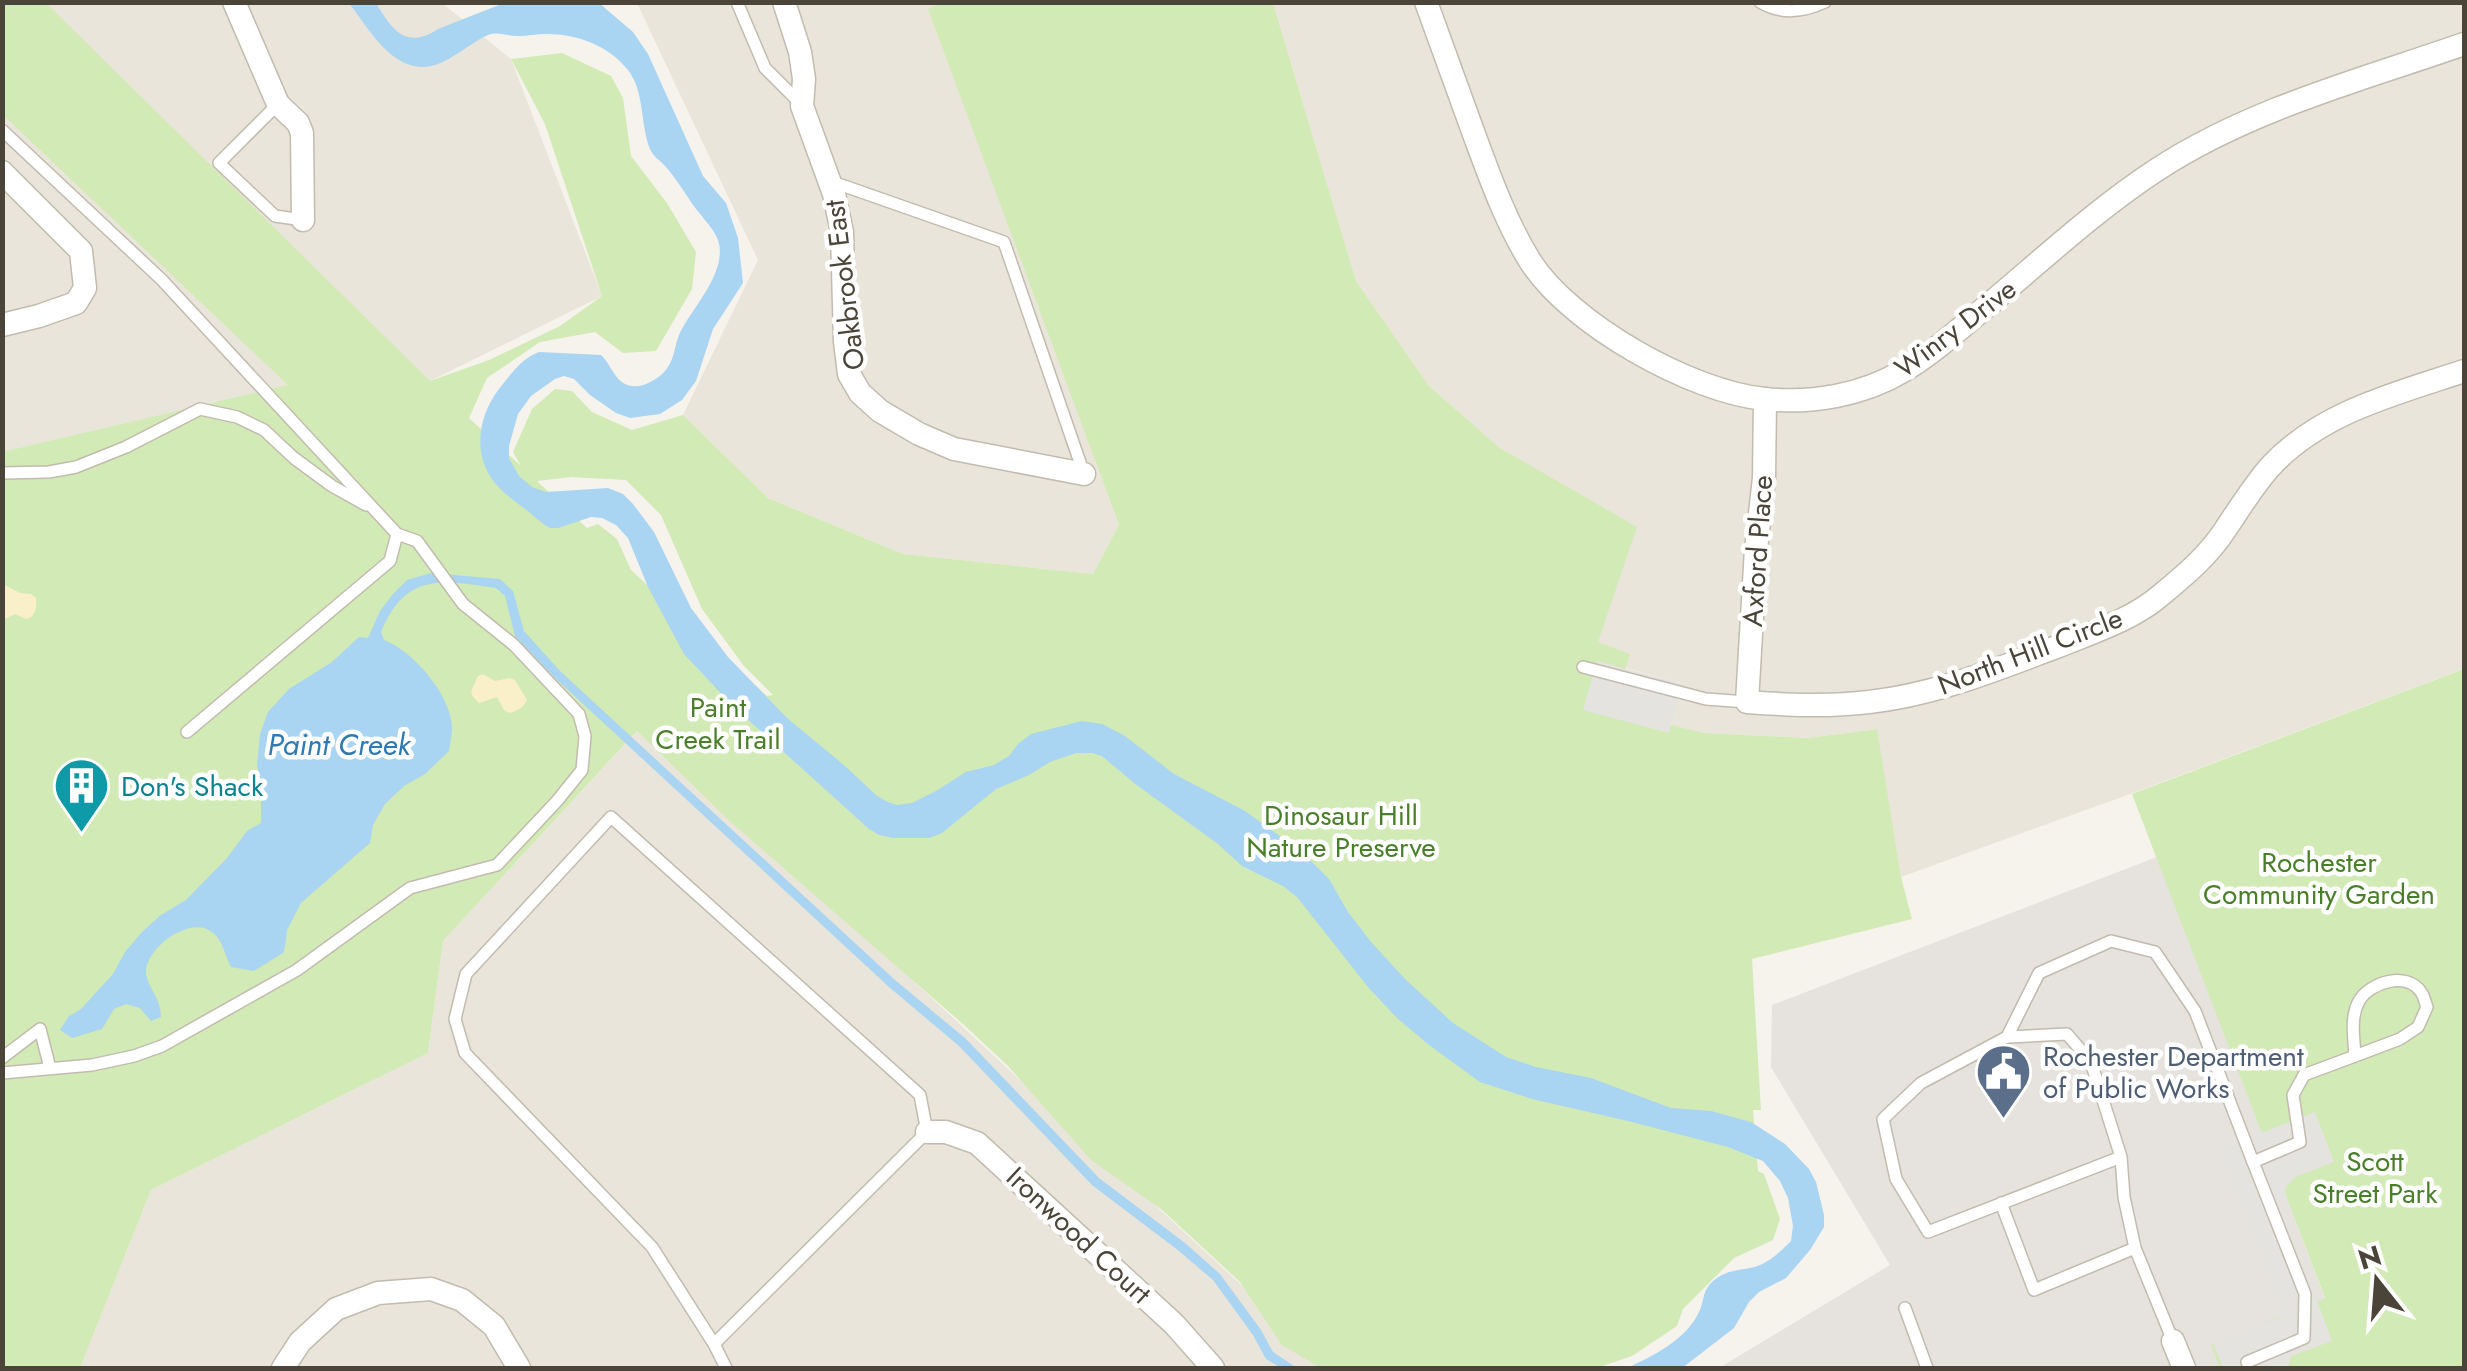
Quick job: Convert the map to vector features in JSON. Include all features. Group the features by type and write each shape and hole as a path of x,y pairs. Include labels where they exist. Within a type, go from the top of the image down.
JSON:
{"street":[{"path":"234,2 278,104 302,132 303,220"},
{"name":"Oakbrook East","path":"784,2 800,52 802,106 830,181 842,232 844,342 850,374 860,393 919,434 954,449 1084,474"},
{"name":"Winry Drive","path":"1426,2 1502,212 1532,264 1560,297 1606,334 1659,364 1716,387 1765,400 1824,399 1875,386 1906,370 1944,342 2117,198 2172,160 2256,119 2464,44"},
{"path":"2,172 81,250 85,288 76,303 2,325"},
{"name":"North Hill Circle","path":"1747,702 1807,706 1918,693 1971,679 2111,626 2156,600 2195,566 2224,533 2246,496 2271,466 2300,441 2332,419 2464,371"},
{"name":"Axford Place","path":"1747,702 1764,478 1765,400"},
{"name":"Ironwood Court","path":"927,1132 946,1132 978,1143 1174,1324 1213,1368"},
{"path":"283,1368 300,1342 336,1308 378,1293 431,1289 462,1300 494,1326 519,1368"},
{"path":"2173,1340 2184,1368"}],"lane":[{"path":"737,2 765,68 802,106"},
{"path":"1760,2 1796,12 1825,2"},
{"path":"278,104 219,162 275,216 303,220"},
{"path":"2,130 162,280 396,534 417,541 463,604 514,645 579,714 585,736 582,770 497,865 410,888 297,970 162,1046 92,1065 2,1074"},
{"path":"830,181 1004,242 1084,474"},
{"path":"2,473 49,472 76,466 126,447 200,409 238,417 264,430 332,486 374,510"},
{"path":"187,732 390,561 396,534"},
{"path":"1583,667 1706,699 1747,702"},
{"path":"714,1344 927,1132 920,1095 611,817 466,974 455,1018 465,1053 652,1247 726,1368"},
{"path":"2006,1037 2039,973 2110,941 2154,952 2195,1011 2306,1294 2304,1338 2247,1362"},
{"path":"2253,1162 2300,1142 2293,1096 2304,1075 2355,1056 2400,1039 2418,1028 2427,1007 2421,992 2411,982 2397,980 2371,988 2359,1001 2352,1024 2355,1056"},
{"path":"2,1058 40,1029 50,1068"},
{"path":"2121,1156 1928,1232 1896,1179 1883,1119 1920,1083 2006,1037 2067,1034 2092,1062 2121,1156 2124,1198 2135,1248 2173,1340"},
{"path":"2001,1204 2034,1290 2135,1248"},
{"path":"1904,1308 1927,1368"}],"shaded area":[{"path":"2,3 442,3 511,59 602,296 430,381 289,385 3,452"},
{"path":"637,3 944,3 929,9 1119,525 1093,574 903,554 768,498 683,415 758,260"},
{"path":"1273,3 2464,3 2464,671 1901,877 1876,729 1808,738 1704,733 1671,727 1682,684 1626,668 1629,654 1587,638 1585,501 1500,448 1429,386 1356,281"},
{"path":"1597,661 1683,684 1669,733 1583,710"},
{"path":"643,725 1331,1368 80,1368 151,1190 428,1053 443,941"},
{"path":"2157,857 2325,1299 2212,1345 2220,1368 1719,1368 1890,1265 1771,1067 1772,1005"},
{"path":"2315,1112 2334,1162 2295,1177 2286,1187 2282,1207 2332,1341 2291,1356 2288,1368 2223,1368 2213,1343 2283,1316 2219,1149"}],"green space":[{"path":"944,2 1273,3 1356,281 1429,386 1500,448 1637,527 1598,642 1630,654 1613,711 1704,733 1808,738 1877,729 1901,877 1912,919 1752,959 1761,1110 1753,1110 1758,1171 1764,1174 1780,1219 1773,1240 1734,1258 1683,1309 1677,1326 1632,1356 1597,1368 1321,1368 1282,1345 1240,1282 1161,1209 1091,1160 1009,1067 733,824 637,731 443,941 428,1053 151,1190 80,1368 3,1368 2,452 288,385 3,115 3,3 46,3 430,381 489,360 560,326 602,296 545,124 511,59 562,53 611,76 623,98 631,156 667,203 696,252 692,289 656,351 623,353 595,332 540,342 487,378 469,418 521,466 513,452 532,409 555,389 572,391 592,412 632,430 683,415 768,498 903,554 1093,574 1119,525 928,9","holes":["571,477 626,480 661,515 702,609 744,666 773,695 767,696 631,570 617,539 598,524 587,528 537,481"]},
{"name":"Rochester Community Garden","path":"2464,669 2464,1368 2220,1368 2211,1345 2325,1298 2132,794"}],"sand":[{"path":"3,584 36,598 32,616 26,619 15,614 3,620"},
{"path":"483,674 495,681 515,680 527,700 524,705 509,713 497,697 479,703 471,691"}],"water":[{"path":"349,3 376,3 394,29 417,38 504,3 599,3 633,32 648,54 703,176 726,203 738,238 743,283 713,329 696,381 682,400 660,414 630,418 590,395 574,379 555,379 531,396 518,414 509,458 519,476 546,492 608,488 623,494 654,532 691,608 728,657 787,718 877,796 897,805 912,803 966,772 994,765 1031,734 1082,721 1102,724 1125,736 1174,774 1245,811 1302,852 1329,879 1348,912 1406,980 1453,1023 1506,1057 1591,1078 1671,1108 1711,1111 1751,1122 1785,1144 1809,1169 1824,1215 1824,1227 1786,1278 1759,1292 1734,1328 1686,1365 1627,1368 1686,1331 1699,1312 1707,1287 1716,1279 1764,1263 1791,1241 1793,1226 1788,1198 1763,1161 1728,1147 1532,1099 1480,1082 1397,1018 1297,897 1242,866 1102,756 1076,753 1050,762 996,789 942,833 929,838 893,838 869,829 734,707 684,654 648,587 628,538 616,525 591,517 550,528 498,487 483,460 480,436 486,411 499,389 527,358 539,352 601,355 626,385 650,382 669,366 679,334 714,275 720,251 717,237 652,152 637,88 628,70 612,54 592,43 547,34 492,34 438,64 420,67 388,51"},
{"name":"Paint Creek","path":"431,573 500,579 513,591 524,631 560,671 895,980 966,1039 1099,1178 1220,1274 1273,1352 1297,1368 1281,1368 1266,1359 1213,1280 1092,1185 959,1046 889,987 554,677 515,636 505,596 496,588 427,584 402,599 391,613 381,632 384,640 407,654 438,688 450,715 449,751 385,804 373,825 370,843 301,903 287,930 283,953 254,971 231,967 212,932 203,928 182,931 161,944 148,962 147,978 161,1017 151,1021 140,1008 126,1004 114,1009 102,1029 72,1038 60,1030 69,1016 81,1009 113,974 142,932 186,900 247,831 261,823 257,766 260,734 268,712 289,689 332,662 359,637 368,638 380,611 407,580"}],"place":[{"name":"Don's Shack","path":"82,835"},
{"name":"Rochester Department of Public Works","path":"2004,1121"}],"park label":[{"name":"Paint Creek Trail","path":"718,723"},
{"name":"Dinosaur Hill Nature Preserve","path":"1341,831"},
{"name":"Scott Street Park","path":"2375,1177"}]}
